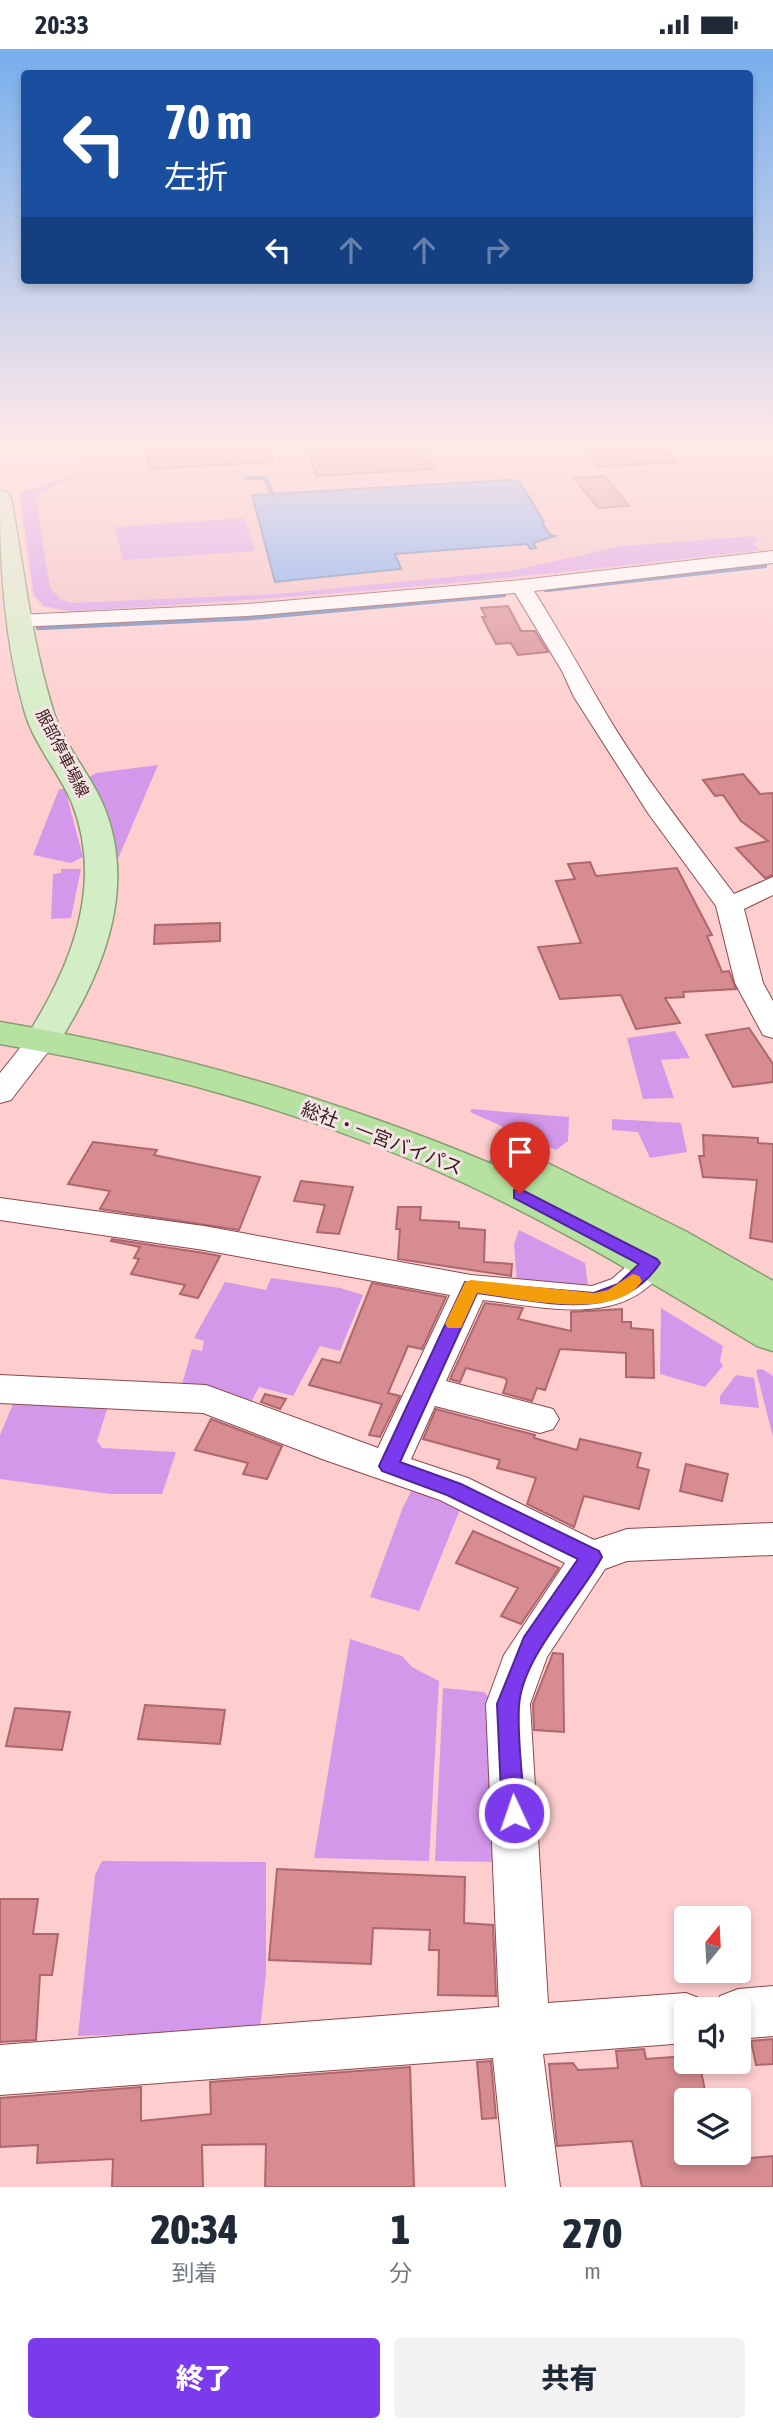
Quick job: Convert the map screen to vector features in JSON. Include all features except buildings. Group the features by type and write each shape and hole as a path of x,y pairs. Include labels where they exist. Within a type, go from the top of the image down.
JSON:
{"highway":[{"name":"総社・一宮バイパス","path":"0,1013 49,1030 199,1073 377,1133 541,1204 651,1263 773,1335"},
{"name":"総社・一宮バイパス","path":"0,1033 49,1030 212,1053 393,1112 550,1178 672,1241 773,1300"}],"main road":[{"name":"服部停車場線","path":"4,540 12,626 41,718 88,805 97,836 101,867 98,921 77,979 49,1030"}],"street":[{"path":"12,626 247,610 521,586 773,557"},
{"path":"521,586 573,671 585,697 661,813 729,906 749,983 770,1018"},
{"path":"729,906 773,885"},
{"path":"0,1093 49,1030"},
{"path":"0,1209 192,1237 471,1287 594,1299 613,1295 651,1263"},
{"path":"389,1466 471,1287"},
{"path":"0,1389 206,1399 454,1489 591,1557"},
{"path":"424,1389 540,1419"},
{"path":"533,2187 520,2032 508,1704 519,1668 532,1644 591,1557 627,1545 773,1539"},
{"path":"751,2013 773,2011"},
{"path":"0,2070 674,2019"}],"shaded area":[{"path":"24,540 773,540 773,550 525,578 256,602 71,612 43,607 32,596"},
{"path":"26,540 42,540 50,588 61,600 71,603 277,594 511,571 622,546 705,540 758,540 752,542 760,550 416,586 71,611 44,606 34,595"},
{"path":"118,540 251,540 255,551 123,560"},
{"path":"158,765 118,859 115,860 105,809 89,777 96,773"},
{"path":"59,789 65,789 83,857 71,863 33,855"},
{"path":"61,869 81,869 71,918 51,919 53,874 61,873"},
{"path":"675,1031 690,1058 661,1060 674,1098 643,1099 627,1038"},
{"path":"472,1109 569,1117 568,1141 556,1150 470,1112"},
{"path":"612,1119 681,1123 687,1152 650,1158 638,1132 612,1130"},
{"path":"519,1230 585,1263 589,1292 517,1285 514,1244"},
{"path":"271,1278 340,1288 363,1295 340,1351 320,1346 293,1396 259,1387 250,1404 181,1388 192,1349 202,1351 204,1341 194,1338 225,1282 266,1290"},
{"path":"661,1308 723,1346 720,1361 723,1366 705,1387 660,1374"},
{"path":"762,1369 773,1376 773,1437 756,1370"},
{"path":"736,1375 754,1378 759,1408 720,1404 720,1396"},
{"path":"16,1397 109,1403 97,1441 102,1448 176,1452 162,1494 110,1494 0,1479 0,1435"},
{"path":"414,1486 463,1502 419,1611 370,1597 403,1507"},
{"path":"350,1639 402,1656 412,1667 439,1681 429,1861 314,1858"},
{"path":"443,1688 484,1692 497,1706 502,1862 435,1861"},
{"path":"102,1861 266,1862 266,1973 260,2030 78,2036 95,1875"}],"water":[{"path":"264,540 543,540 533,543 536,548 530,549 527,544 395,554 401,569 275,582"}],"waterway":[{"path":"546,590 765,566"},
{"path":"38,628 252,618 504,595"}],"slow traffic":[{"path":"454,1324 471,1287 594,1299 613,1295 633,1281"}],"route":[{"path":"514,1813 508,1704 513,1686 532,1644 578,1572 591,1557 454,1489 389,1466 471,1287 594,1299 613,1295 651,1263 520,1194"}]}
